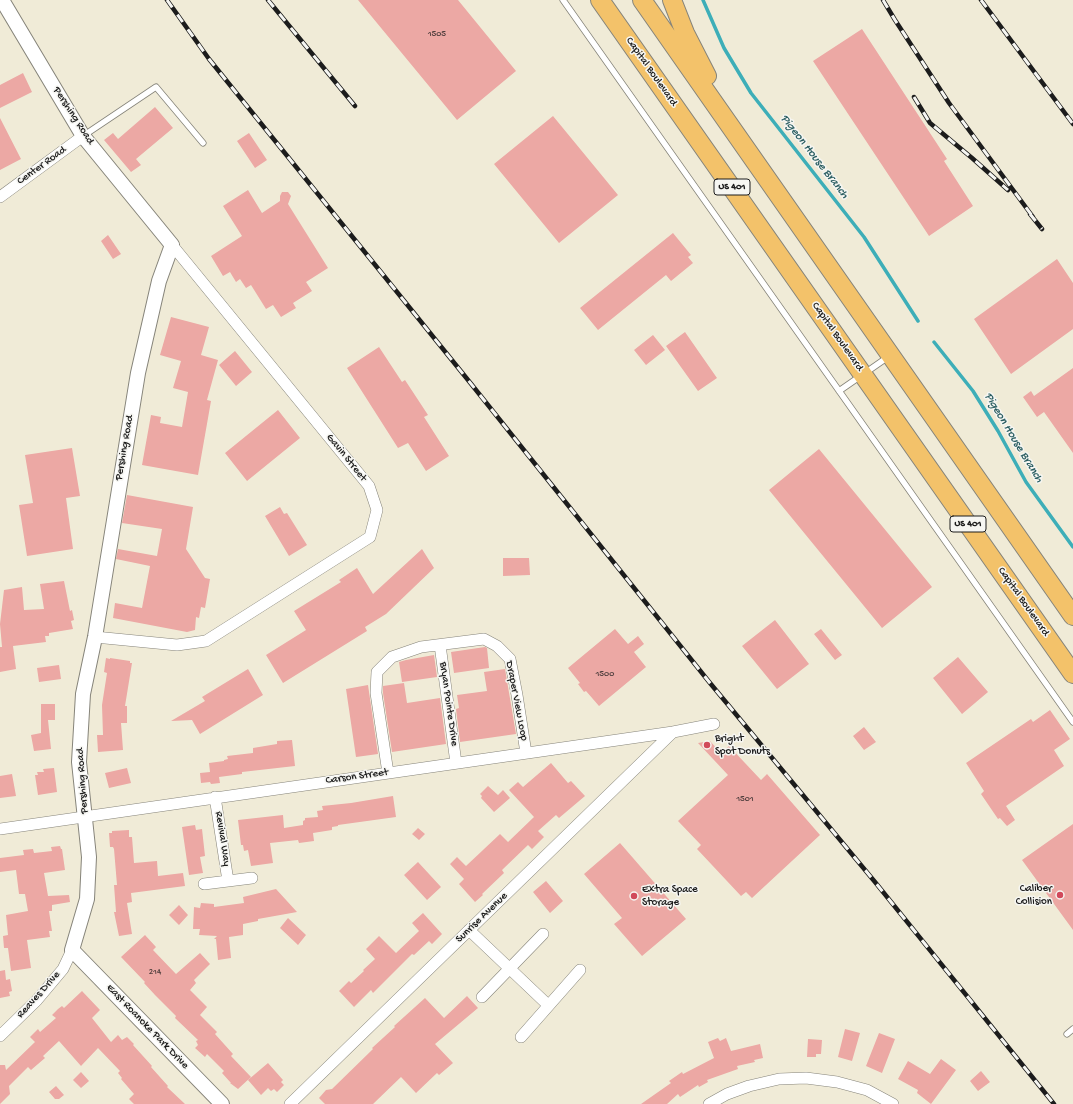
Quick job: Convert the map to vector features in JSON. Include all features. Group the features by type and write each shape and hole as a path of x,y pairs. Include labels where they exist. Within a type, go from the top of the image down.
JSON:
{"main road":[{"name":"Capital Boulevard","path":"600,0 1073,674"},
{"name":"US 401","path":"642,0 1073,616"},
{"path":"672,0 685,33 706,73 723,116"}],"street":[{"name":"Pershing Road","path":"2,0 83,136 172,245 159,281 138,373 95,637 83,694 79,762 89,857 87,899 72,950"},
{"name":"Center Road","path":"0,197 83,136"},
{"name":"Gavin Street","path":"95,637 177,645 206,641 370,537 377,510 369,486 172,245"},
{"name":"Draper View Loop","path":"388,773 376,693 377,672 392,657 421,647 484,639 497,646 510,659 526,753"},
{"name":"Bryan Pointe Drive","path":"440,645 456,763"},
{"name":"Carson Street","path":"0,829 673,732 714,724"},
{"name":"Sunrise Avenue","path":"290,1104 673,732"},
{"name":"Revival Way","path":"215,797 228,881"},
{"path":"204,884 252,878"},
{"path":"469,930 548,1005"},
{"path":"482,997 543,934"},
{"name":"Reaves Drive","path":"0,1036 37,1000 63,969 72,950"},
{"name":"East Roanoke Park Drive","path":"72,950 222,1104"},
{"path":"521,1037 580,970"},
{"path":"709,1104 727,1094 749,1086 779,1079 806,1078 837,1082 868,1090 893,1104"}],"lane":[{"path":"563,0 1073,722"},
{"path":"83,136 156,87 203,143"},
{"path":"839,391 890,355"},
{"path":"1067,1034 1073,1028"}],"building":[{"path":"358,0 458,0 516,71 457,120"},
{"path":"862,29 947,159 944,161 973,206 929,236 813,61"},
{"path":"23,73 32,92 0,108 0,85"},
{"path":"155,107 173,128 136,159 141,165 131,172 104,140 113,133 118,139"},
{"path":"553,116 618,195 559,243 494,164"},
{"path":"0,118 21,159 0,170"},
{"path":"249,133 267,160 255,168 237,141"},
{"path":"248,190 262,213 280,201 282,192 288,192 291,196 288,204 328,268 306,282 312,291 293,303 296,308 281,317 273,305 266,309 251,285 246,288 240,279 236,282 230,272 223,276 211,256 242,236 223,206"},
{"path":"673,233 691,255 688,257 693,263 671,281 666,275 598,330 580,308"},
{"path":"108,235 121,254 113,259 101,241"},
{"path":"1057,259 1073,283 1073,329 1011,374 974,319"},
{"path":"171,317 209,327 201,355 218,360 207,400 211,401 198,475 142,465 151,415 161,417 160,423 182,427 188,392 173,388 181,361 160,355"},
{"path":"685,332 717,378 698,391 666,346"},
{"path":"653,335 665,350 646,365 634,350"},
{"path":"379,347 402,382 405,380 428,415 424,417 449,456 426,471 408,443 398,448 347,368"},
{"path":"235,351 252,372 236,386 219,365"},
{"path":"1073,368 1073,453 1044,412 1037,417 1023,397 1031,391 1034,396"},
{"path":"278,410 300,438 247,481 225,453"},
{"path":"72,448 80,496 66,498 73,549 27,556 19,505 33,503 25,455"},
{"path":"819,449 932,587 882,628 769,490"},
{"path":"127,495 193,507 186,549 205,578 210,579 205,608 201,607 199,618 196,617 195,630 187,632 113,618 115,603 142,608 150,566 116,559 118,549 157,556 162,529 122,523"},
{"path":"280,507 284,514 287,513 307,545 289,556 265,516"},
{"path":"422,549 434,568 386,614 365,627 367,631 283,683 266,655 306,630 294,611 341,582 339,580 357,568 373,594"},
{"path":"503,558 529,558 530,575 503,576"},
{"path":"64,581 70,611 72,610 74,620 71,621 73,629 49,633 49,636 45,636 46,642 13,646 16,669 0,672 0,647 2,647 0,624 4,590 22,587 24,610 44,609 40,584"},
{"path":"775,620 809,664 777,689 742,646"},
{"path":"615,629 628,644 638,636 644,644 634,652 646,667 599,706 586,691 584,692 578,684 580,683 568,668"},
{"path":"821,629 842,655 835,660 814,634"},
{"path":"485,647 487,648 489,668 454,673 451,652"},
{"path":"434,655 437,677 402,682 399,662"},
{"path":"958,657 988,692 962,714 933,678"},
{"path":"106,658 130,661 130,663 132,663 125,706 127,706 127,723 121,723 123,750 98,752 97,735 103,735 102,705 107,673 104,672"},
{"path":"59,665 61,679 39,682 37,668"},
{"path":"248,669 263,695 200,734 192,720 171,721 205,701 202,697"},
{"path":"505,669 516,734 460,742 456,709 459,708 457,695 487,691 484,672"},
{"path":"404,683 407,703 440,698 446,744 392,752 383,686"},
{"path":"368,685 378,754 356,757 346,689"},
{"path":"41,704 55,704 55,720 48,720 51,749 34,751 31,735 41,733"},
{"path":"1050,710 1070,739 1054,750 1064,766 1006,806 1015,820 1007,826 1000,818 998,819 981,794 984,791 966,763 1031,719 1033,722"},
{"path":"864,727 876,742 864,750 853,736"},
{"path":"292,740 295,766 242,772 242,774 219,777 220,783 201,783 200,773 210,772 209,763 224,761 228,759 227,756 253,753 253,748 277,744 277,741"},
{"path":"710,741 721,753 729,746 761,780 767,774 820,835 752,898 746,892 741,896 697,849 701,845 678,821 728,775 698,743"},
{"path":"551,763 568,783 571,781 585,796 559,818 556,815 538,831 544,837 532,849 528,845 502,870 504,873 475,902 459,884 464,879 450,864 457,857 466,866 500,834 508,842 534,817 509,790 518,782 523,787"},
{"path":"54,768 57,792 38,795 35,775 38,775 37,772 44,772 43,769"},
{"path":"127,768 131,783 109,788 105,773"},
{"path":"12,774 16,796 0,798 0,776"},
{"path":"488,786 498,795 503,790 510,798 494,812 481,798 482,796 480,794"},
{"path":"393,796 396,817 338,825 332,827 332,830 313,833 314,841 299,843 298,840 270,843 273,863 251,866 248,850 244,851 243,845 241,845 238,820 283,815 284,828 303,825 305,818 318,817 317,811 323,810 322,806"},
{"name":"Caliber Collision","path":"1073,824 1073,930 1022,860"},
{"path":"195,825 196,830 202,829 205,856 200,857 203,873 189,875 182,827"},
{"path":"418,828 425,834 419,840 412,834"},
{"path":"129,830 129,837 132,837 134,863 157,861 158,876 183,873 185,886 131,893 132,902 127,903 132,934 119,936 114,912 116,912 114,885 117,885 114,849 113,847 110,847 109,833 112,833 112,831"},
{"name":"Extra Space Storage","path":"620,843 686,919 642,956 614,924 622,918 584,874"},
{"path":"60,846 62,849 65,870 44,873 48,896 69,895 70,902 52,905 52,911 49,911 52,931 49,931 50,937 27,940 31,968 11,971 8,948 4,948 3,936 8,935 6,915 28,911 25,894 19,894 16,870 0,872 0,858 24,855 23,850 33,849 34,853 52,851 51,847"},
{"path":"418,862 441,887 427,900 404,875"},
{"path":"546,881 563,901 550,913 533,892"},
{"path":"276,889 297,912 258,919 258,921 243,924 243,935 229,937 231,958 218,960 216,939 214,939 217,936 199,935 200,929 193,929 194,907 200,908 201,903 214,904 214,907 244,903 243,897"},
{"path":"179,905 188,915 179,925 169,915"},
{"path":"423,913 442,934 432,944 429,941 414,955 412,954 373,993 371,990 354,1007 339,991 349,981 351,983 375,959 366,949 379,936 396,953 419,931 412,923"},
{"path":"288,918 306,935 298,945 280,928"},
{"path":"145,935 156,947 153,950 176,974 200,953 210,964 194,980 196,983 190,990 207,1007 200,1015 217,1032 215,1034 233,1054 231,1056 251,1077 238,1089 230,1083 222,1073 224,1071 207,1054 205,1057 195,1048 198,1045 196,1041 198,1040 175,1018 176,1016 121,957"},
{"path":"5,970 6,980 10,979 12,991 9,992 10,996 0,998 0,971"},
{"path":"82,991 100,1010 92,1018 111,1042 118,1035 122,1040 127,1037 168,1086 167,1087 185,1104 134,1104 129,1099 134,1094 121,1079 122,1078 118,1073 120,1071 98,1048 81,1066 59,1041 43,1056 45,1058 31,1070 28,1067 9,1086 10,1094 0,1104 0,1065 5,1065 6,1070 35,1042 30,1037 38,1029 40,1032 56,1018 52,1015 62,1006 64,1008"},
{"path":"467,996 478,1008 435,1044 453,1063 439,1075 437,1073 416,1093 401,1077 373,1104 325,1104 319,1098 326,1090 332,1089 395,1027 394,1026 425,998 444,1018"},
{"path":"845,1029 860,1033 852,1061 838,1057"},
{"path":"879,1033 895,1039 882,1073 866,1066"},
{"path":"718,1038 720,1041 726,1038 731,1051 760,1044 763,1058 754,1060 755,1062 737,1066 738,1069 707,1080 708,1082 699,1087 698,1085 680,1097 678,1094 667,1104 641,1104 671,1083 669,1081 682,1072 683,1074 714,1058 708,1042"},
{"path":"808,1039 822,1040 821,1054 816,1054 816,1057 807,1057"},
{"path":"941,1059 956,1070 931,1104 917,1093 918,1090 898,1079 908,1061 930,1074"},
{"path":"268,1063 283,1080 281,1082 284,1085 277,1092 274,1089 271,1091 268,1088 261,1095 248,1080"},
{"path":"981,1071 990,1082 978,1091 970,1081"},
{"path":"81,1072 89,1081 81,1088 73,1080"},
{"path":"56,1086 64,1095 59,1099 55,1099 49,1092"}],"waterway":[{"name":"Pigeon House Branch","path":"703,0 724,48 751,93 864,237 918,321"},
{"name":"Pigeon House Branch","path":"934,342 973,391 998,431 1026,482 1073,547"}],"railway":[{"path":"167,0 209,59 710,683 875,882 1054,1104"},
{"path":"268,0 355,106"},
{"path":"883,0 949,103 1033,217"},
{"path":"981,0 1073,124"},
{"path":"914,97 930,123 1008,190"},
{"path":"1030,214 1042,229"}],"place":[{"name":"Bright Spot Donuts","path":"707,745"},
{"name":"Caliber Collision","path":"1060,895"},
{"name":"Extra Space Storage","path":"634,896"}]}
